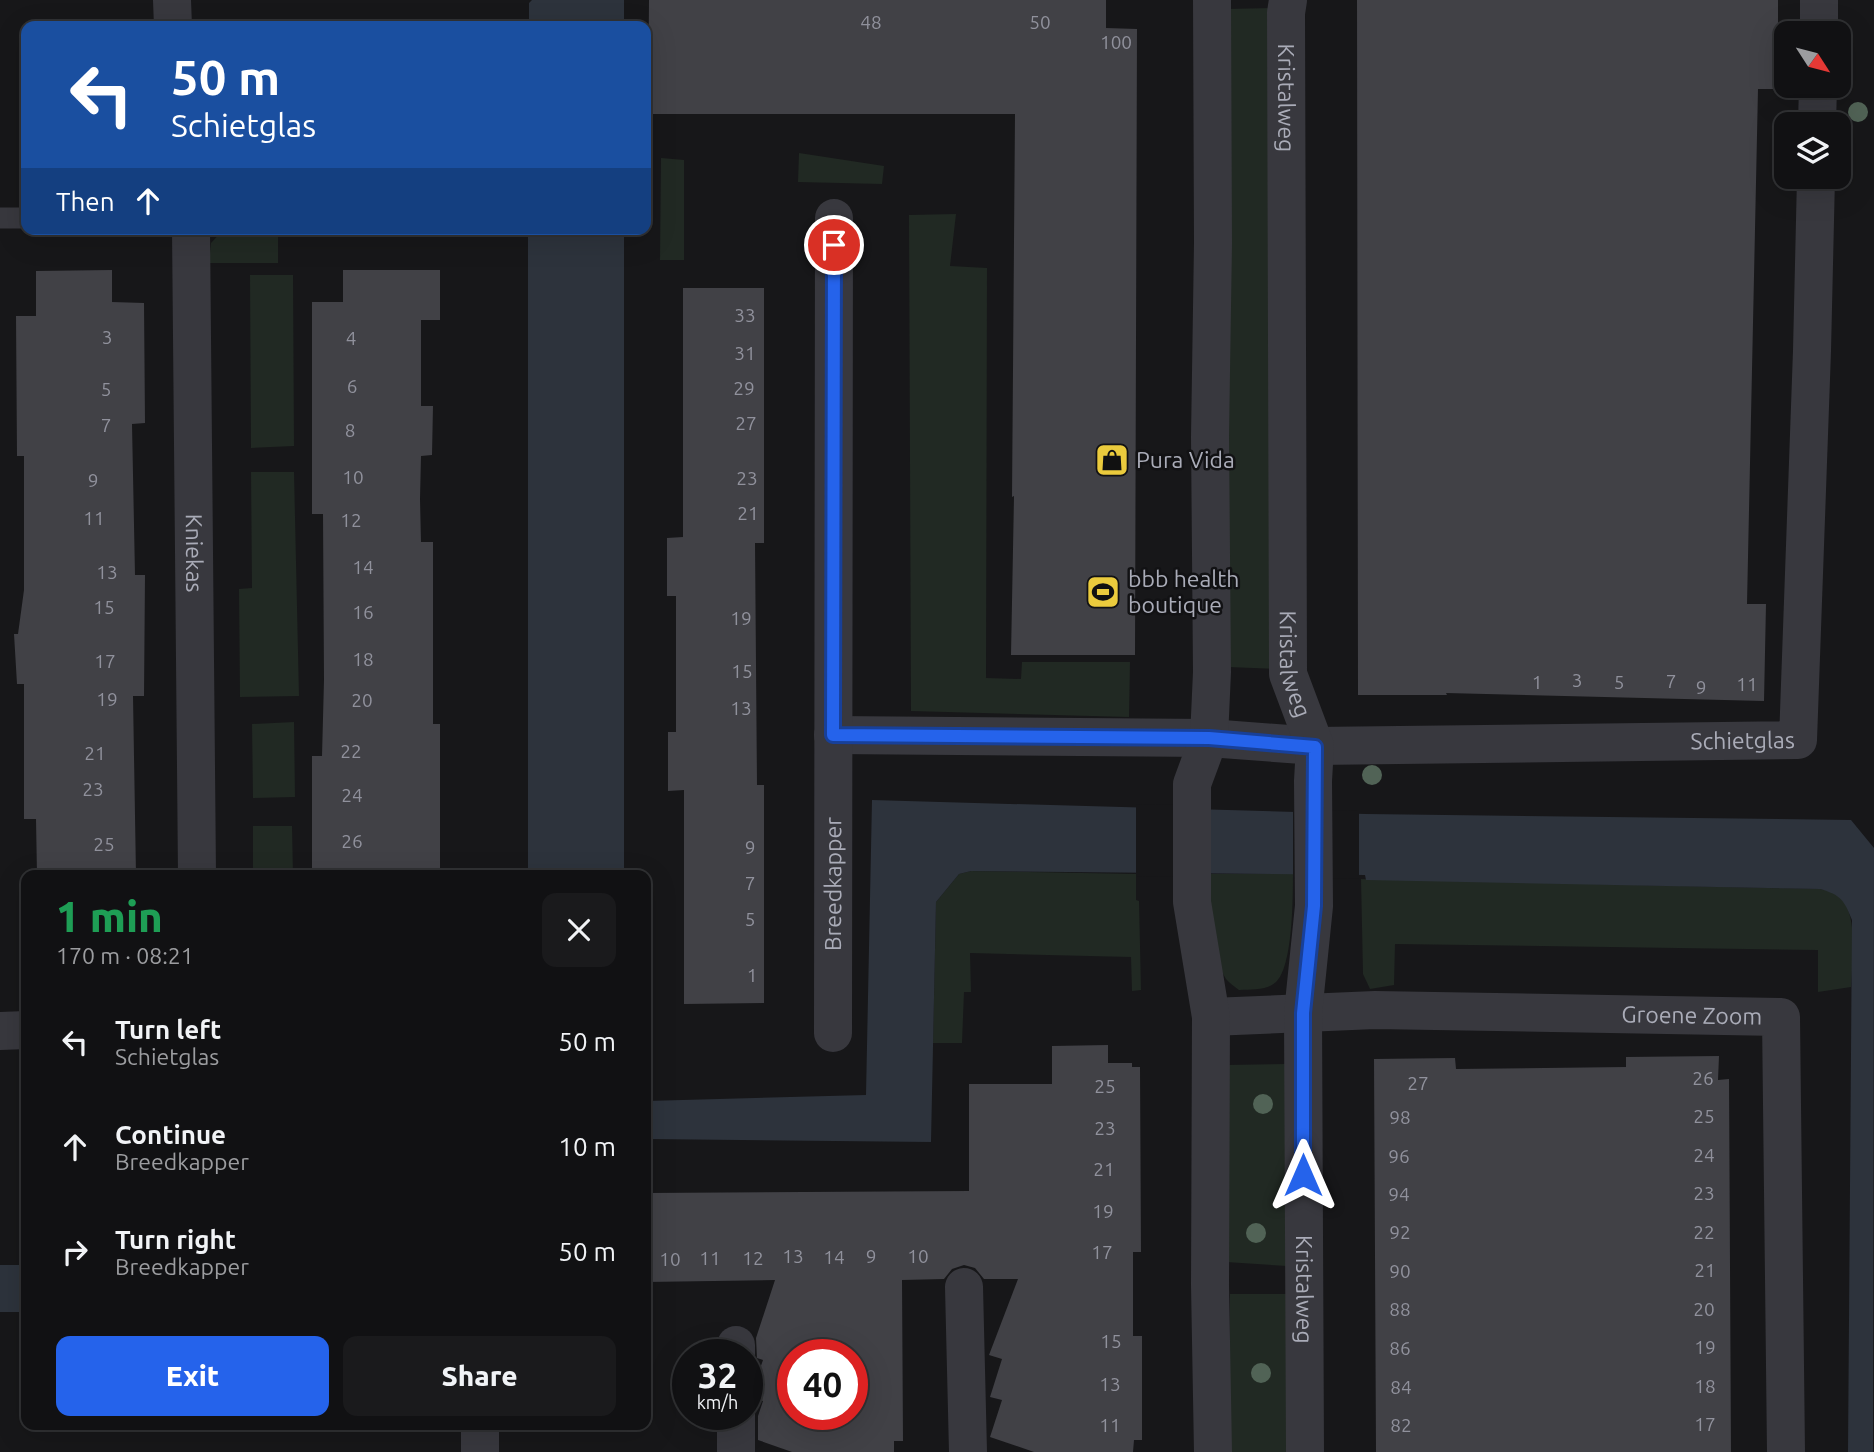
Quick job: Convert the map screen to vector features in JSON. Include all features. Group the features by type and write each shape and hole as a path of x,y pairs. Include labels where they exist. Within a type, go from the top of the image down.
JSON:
{"street":[{"path":"172,0 173,21"},
{"path":"1212,0 1212,672 1209,738 1192,784 1192,902 1211,1017 1210,1285 1213,1452"},
{"name":"Kristalweg","path":"1288,0 1288,674 1314,764 1314,906 1303,1013 1305,1452"},
{"path":"1819,0 1819,21"},
{"name":"Schietglas","path":"1209,738 1314,764 1798,740 1816,189"},
{"name":"Breedkapper","path":"833,1033 834,218"},
{"name":"Kniekas","path":"191,235 197,870"},
{"path":"833,735 1209,738"},
{"name":"Groene Zoom","path":"1211,1017 1375,1010 1781,1017 1786,1452"},
{"path":"0,1031 21,1030"},
{"path":"964,1287 968,1452"},
{"path":"480,1430 481,1452"},
{"path":"736,1430 736,1452"}],"lane":[{"path":"0,218 21,218"}],"shaded area":[{"path":"532,0 624,0 624,21 529,21 529,3"},
{"path":"1276,8 1275,669 1228,667 1227,9"},
{"path":"799,153 884,166 882,184 798,182"},
{"path":"661,158 684,160 684,260 660,260"},
{"path":"956,214 950,266 987,268 986,678 1021,679 1022,662 1130,662 1129,717 911,711 909,215"},
{"path":"218,235 278,235 278,263 209,263 211,243"},
{"path":"528,235 624,235 624,870 528,870"},
{"path":"250,275 293,275 294,446 251,448"},
{"path":"251,472 294,472 299,696 240,697 239,589 252,588"},
{"path":"294,722 295,797 253,798 252,724"},
{"path":"872,800 1366,814 1851,820 1874,848 1873,1452 1848,1452 1852,920 1844,903 1837,896 1820,889 1366,880 1365,875 971,871 959,874 936,902 931,1142 651,1139 651,1101 866,1095"},
{"path":"253,826 292,826 293,870 253,870"},
{"path":"971,871 1136,874 1141,990 1132,991 1131,957 970,953 971,992 964,992 962,1043 933,1043 936,902 959,874"},
{"path":"1210,874 1293,874 1289,947 1282,974 1272,985 1239,990 1226,979 1215,943"},
{"path":"1361,879 1826,890 1844,901 1849,911 1853,937 1851,987 1818,992 1818,950 1395,944 1394,985 1370,989 1363,974"},
{"path":"1287,1064 1287,1266 1226,1262 1225,1065"},
{"path":"0,1265 21,1265 21,1312 0,1312"},
{"path":"1230,1294 1289,1294 1292,1452 1229,1452"}],"pier":[{"path":"1136,804 1211,806 1210,877 1136,876"},
{"path":"1293,809 1359,811 1359,879 1293,878"}],"building":[{"path":"649,0 1106,0 1106,28 1137,29 1135,655 1011,655 1015,114 651,114 651,21 649,21"},
{"path":"1357,0 1778,0 1778,21 1774,21 1774,89 1758,89 1747,604 1766,604 1764,701 1446,693 1447,695 1358,695"},
{"path":"112,270 112,302 144,303 145,423 132,424 135,575 145,575 144,696 133,696 136,870 37,870 36,819 24,819 24,684 17,684 14,634 18,634 24,590 24,456 17,456 16,316 36,316 36,271"},
{"path":"343,270 440,270 440,320 421,320 421,406 433,406 432,455 421,456 420,499 421,542 433,542 433,724 440,724 440,870 312,870 312,756 322,756 324,680 323,514 312,514 312,302 343,302"},
{"path":"683,288 764,288 764,543 755,543 757,785 764,785 764,1003 684,1004 684,790 668,791 668,732 676,732 676,596 667,596 667,538 683,537"},
{"path":"1108,1045 1108,1063 1132,1063 1132,1067 1140,1067 1141,1252 1133,1252 1133,1336 1142,1336 1142,1440 1134,1440 1133,1452 1034,1452 990,1437 1002,1400 990,1397 1002,1359 989,1355 1018,1279 984,1279 975,1268 964,1265 952,1269 944,1279 902,1280 903,1441 894,1441 894,1452 792,1452 758,1440 758,1430 763,1430 763,1339 756,1338 775,1280 651,1282 651,1193 969,1191 969,1084 1052,1084 1052,1046"},
{"path":"1719,1056 1718,1080 1729,1079 1731,1452 1376,1452 1374,1059 1455,1058 1456,1069 1626,1067 1626,1057"}],"place":[{"name":"Pura Vida","path":"1112,460"},
{"name":"bbb health boutique","path":"1103,592"}],"route":[{"path":"834,245 833,735 1209,738 1315,747 1314,906 1303,1013 1303,1175"}]}
